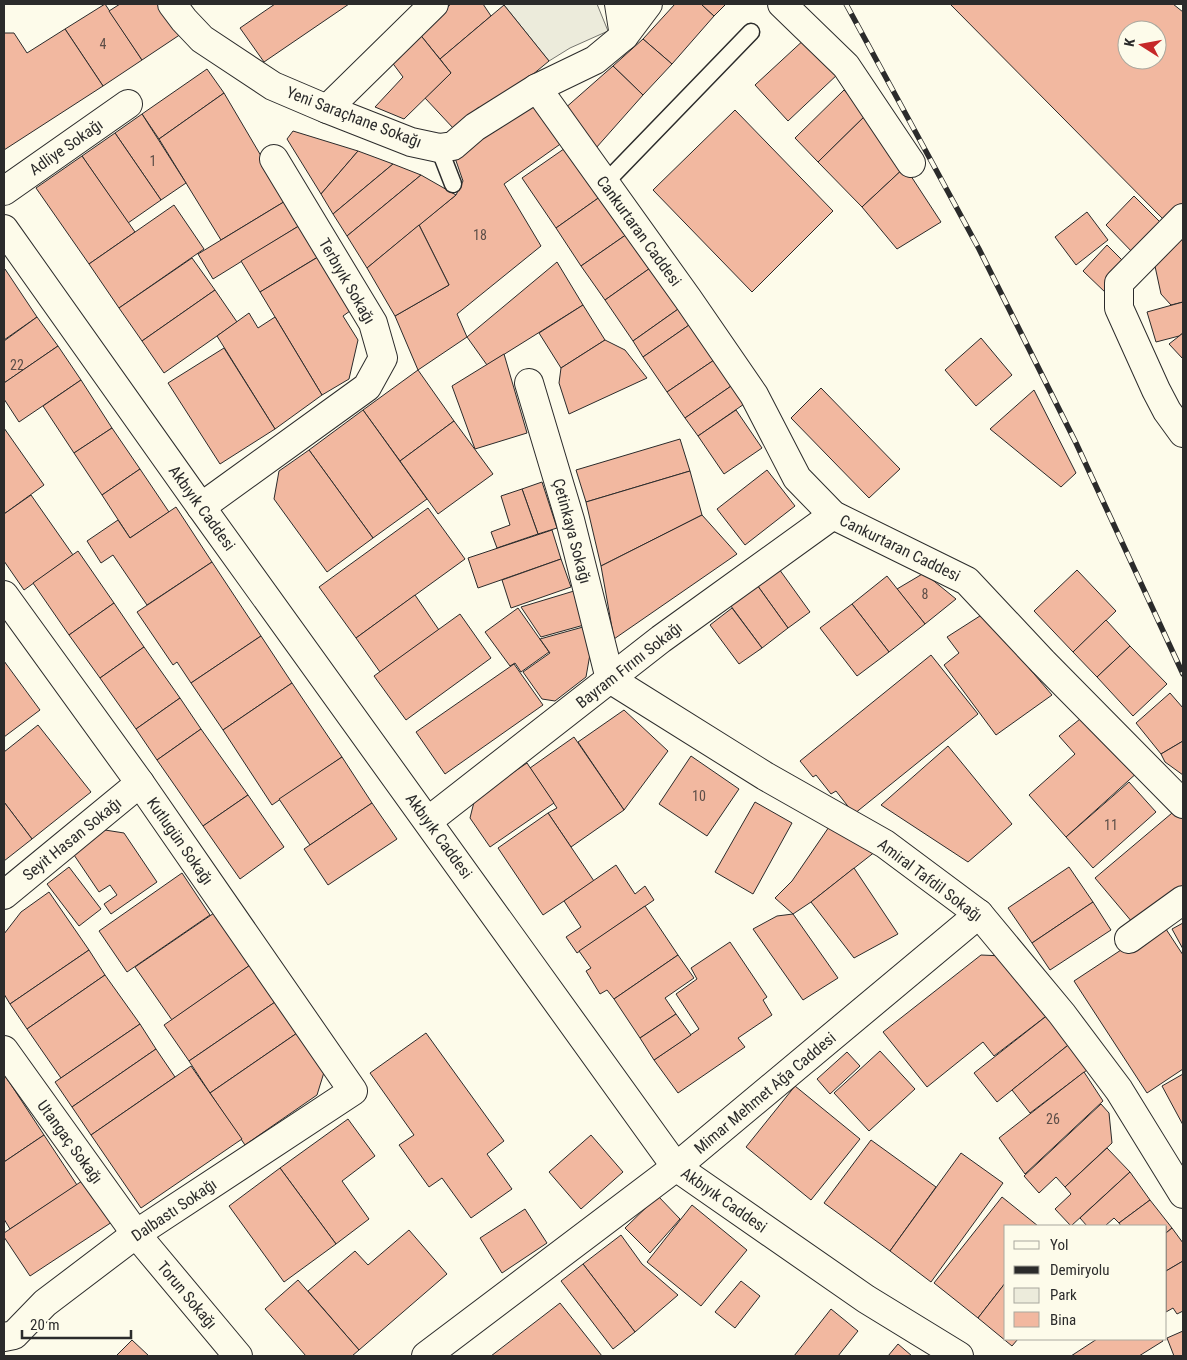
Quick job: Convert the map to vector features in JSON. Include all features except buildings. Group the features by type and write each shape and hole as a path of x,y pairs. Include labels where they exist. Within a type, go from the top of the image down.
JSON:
{"street":[{"name":"Yeni Saraçhane Sokağı","path":"172,4 202,39 273,86 411,142 438,148 453,146 475,127 537,88 595,60 624,36 648,4"},
{"path":"327,109 434,4"},
{"path":"619,4 624,36"},
{"path":"782,4 846,66 911,163"},
{"name":"Cankurtaran Caddesi","path":"537,88 754,395 796,478 833,515 967,582 1183,804"},
{"name":"Adliye Sokağı","path":"4,191 128,104"},
{"name":"Terbıyık Sokağı","path":"201,507 367,387 383,358 374,323 274,159"},
{"path":"1183,218 1119,283 1120,308 1156,390 1167,411 1183,433"},
{"name":"Akbıyık Caddesi","path":"4,229 201,507 676,1167 866,1299 959,1356"},
{"name":"Çetinkaya Sokağı","path":"529,384 570,520 610,679"},
{"name":"Bayram Fırını Sokağı","path":"428,821 661,639 833,515"},
{"name":"Kutlugün Sokağı","path":"4,597 140,783 353,1090"},
{"name":"Amiral Tafdil Sokağı","path":"610,679 764,776 886,844 979,914 1062,1014 1119,1090 1183,1194"},
{"name":"Seyit Hasan Sokağı","path":"4,895 140,783"},
{"path":"1129,939 1183,900"},
{"name":"Mimar Mehmet Ağa Caddesi","path":"426,1356 676,1167 979,914"},
{"name":"Utangaç Sokağı","path":"4,1050 129,1224"},
{"name":"Dalbastı Sokağı","path":"4,1337 14,1335 129,1224 160,1218 353,1090"},
{"name":"Torun Sokağı","path":"129,1224 238,1356"}],"lane":[{"path":"605,183 751,32"},
{"path":"438,148 453,184"}],"green space":[{"path":"597,4 608,31 570,48 549,61 504,5"}],"railway":[{"path":"846,4 979,249 1076,443 1183,674"}]}
